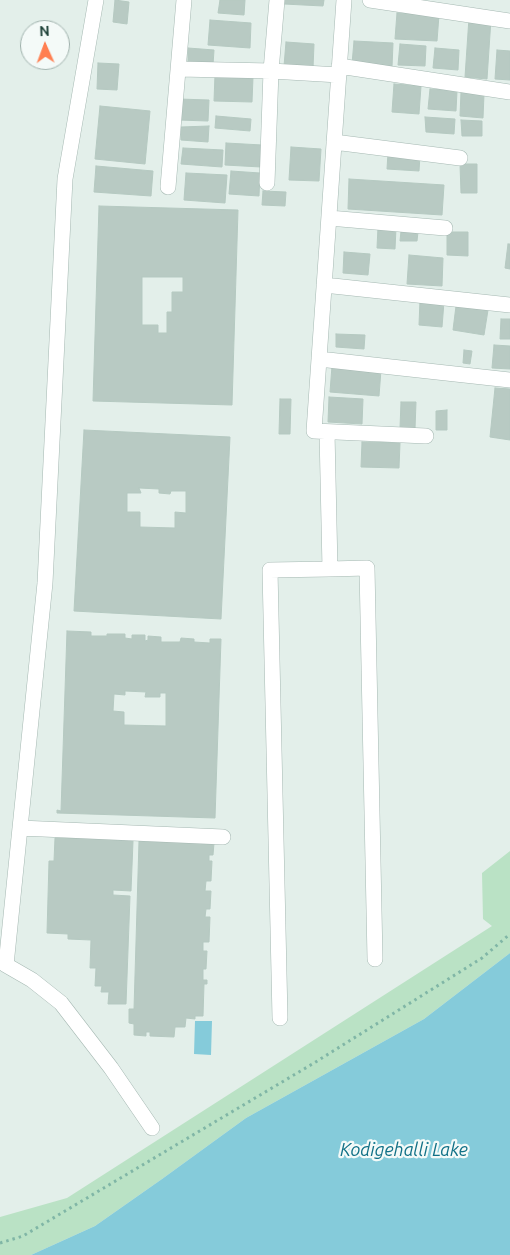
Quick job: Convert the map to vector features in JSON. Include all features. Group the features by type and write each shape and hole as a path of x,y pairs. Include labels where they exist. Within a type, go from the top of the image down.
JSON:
{"street":[{"path":"96,0 65,180 45,583 20,828 3,964 32,980 61,1003 111,1068 152,1128"},
{"path":"168,187 184,0"},
{"path":"267,183 271,71 276,0"},
{"path":"344,0 314,431 426,436"},
{"path":"370,0 510,21"},
{"path":"179,68 339,71 510,92"},
{"path":"334,142 460,158"},
{"path":"329,218 445,228"},
{"path":"324,285 510,305"},
{"path":"319,359 510,380"},
{"path":"327,432 330,569"},
{"path":"280,1018 270,570 367,568 375,959"},
{"path":"20,828 222,837"}],"path":[{"path":"0,1243 23,1236 314,1063 482,958 510,934"}],"green space":[{"path":"510,851 510,953 424,1019 246,1118 95,1226 31,1255 0,1255 0,1217 67,1198 492,926 483,919 482,873"}],"water":[{"name":"Kodigehalli Lake","path":"510,953 510,1255 31,1255 95,1226 246,1118 424,1019"},
{"path":"195,1021 212,1021 211,1055 194,1054"}],"building":[{"path":"115,0 129,2 127,24 113,22"},
{"path":"220,0 245,0 244,15 218,13"},
{"path":"284,0 324,0 323,6 284,4"},
{"path":"397,13 439,15 437,41 395,39"},
{"path":"469,18 491,19 487,79 465,77"},
{"path":"210,20 251,23 250,48 208,45"},
{"path":"354,41 393,43 392,67 352,64"},
{"path":"286,42 314,44 313,68 284,66"},
{"path":"400,44 426,46 425,66 398,65"},
{"path":"188,48 214,50 213,65 188,64"},
{"path":"435,48 459,50 458,70 433,68"},
{"path":"497,50 510,51 510,80 495,79"},
{"path":"98,63 119,64 117,90 97,89"},
{"path":"215,75 253,77 252,102 214,101"},
{"path":"394,84 421,86 419,114 392,112"},
{"path":"430,89 457,91 456,111 428,109"},
{"path":"461,92 484,94 483,118 460,116"},
{"path":"179,99 209,100 208,121 178,120"},
{"path":"100,106 150,111 145,164 95,159"},
{"path":"216,116 251,119 250,131 215,128"},
{"path":"425,117 455,119 454,134 426,132"},
{"path":"461,120 482,121 482,136 462,136"},
{"path":"209,126 208,142 181,140 181,127"},
{"path":"226,143 262,145 261,167 225,165"},
{"path":"291,147 321,149 319,181 289,180"},
{"path":"183,148 223,150 222,167 181,164"},
{"path":"388,153 420,156 419,171 387,169"},
{"path":"460,164 477,164 477,193 461,193"},
{"path":"96,166 153,171 151,196 94,192"},
{"path":"231,171 260,173 259,196 229,194"},
{"path":"186,173 227,175 225,203 184,200"},
{"path":"349,179 444,185 442,215 348,209"},
{"path":"263,191 286,192 285,206 262,205"},
{"path":"99,206 238,210 232,405 93,401","holes":["142,277 183,277 183,292 172,292 172,312 167,312 167,333 158,333 158,325 142,325"]},
{"path":"378,227 396,228 395,249 377,248"},
{"path":"401,231 418,232 417,241 400,241"},
{"path":"447,232 468,232 468,256 447,255"},
{"path":"508,244 510,244 510,269 505,268"},
{"path":"344,252 370,254 368,275 343,273"},
{"path":"409,255 443,258 442,286 407,284"},
{"path":"420,300 444,302 442,327 419,325"},
{"path":"456,306 488,310 484,335 453,330"},
{"path":"501,319 510,319 510,339 500,339"},
{"path":"336,334 365,335 364,349 336,347"},
{"path":"494,345 510,346 510,369 492,368"},
{"path":"464,350 472,351 470,364 463,363"},
{"path":"332,366 381,370 379,396 330,392"},
{"path":"495,388 510,389 510,440 490,437"},
{"path":"329,397 363,399 362,424 328,422"},
{"path":"280,399 291,399 290,434 279,434"},
{"path":"401,402 416,402 415,429 400,428"},
{"path":"447,410 447,430 436,430 436,411"},
{"path":"84,430 230,437 221,619 74,611","holes":["139,488 159,489 159,493 170,494 171,491 186,491 186,513 175,512 175,528 140,527 140,512 127,512 127,493 141,493"]},
{"path":"362,442 400,443 399,468 361,467"},
{"path":"67,631 91,632 91,636 125,634 125,638 132,639 132,635 145,635 145,641 148,640 148,636 161,637 161,642 180,642 181,638 194,639 194,642 210,643 210,639 221,639 215,818 57,813 57,810 61,811","holes":["125,691 146,692 145,697 160,697 160,693 166,693 166,726 124,725 124,712 113,711 114,694 125,695"]},
{"path":"75,834 116,836 116,840 133,841 131,891 113,890 113,895 130,896 126,1004 108,1004 109,992 101,992 102,986 95,986 96,968 90,968 91,940 68,939 68,934 47,933 49,861 54,861 55,838 75,838"},
{"path":"158,838 214,843 213,855 209,855 209,861 212,861 211,881 206,881 205,891 211,891 210,909 206,909 205,917 210,917 209,942 203,942 203,951 207,951 206,969 203,969 203,980 207,980 207,984 204,984 203,1016 195,1016 195,1019 186,1018 185,1027 175,1027 174,1037 150,1036 150,1032 146,1032 146,1036 134,1035 134,1024 129,1023 129,1009 134,1009 139,841 158,842"}]}
